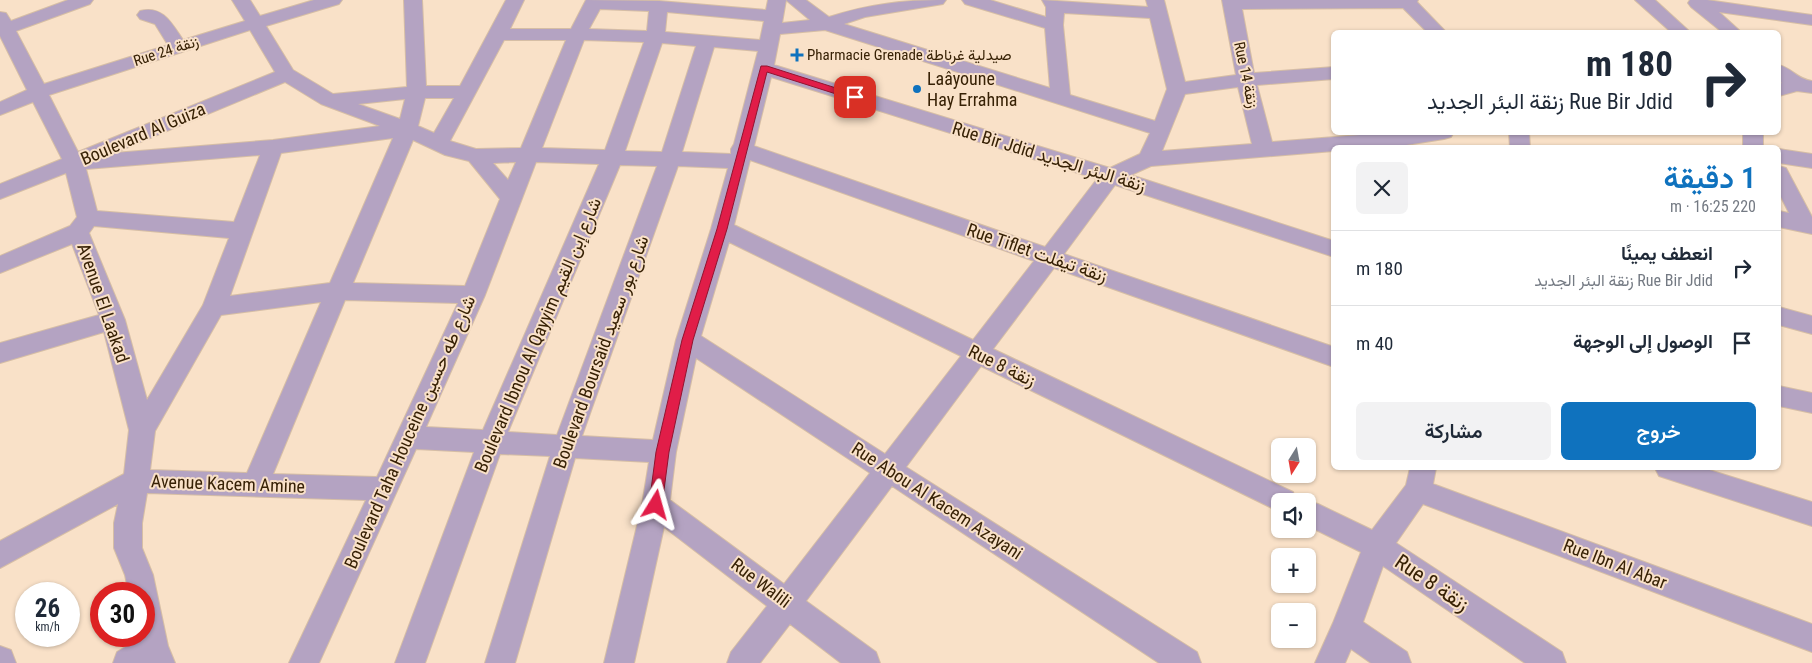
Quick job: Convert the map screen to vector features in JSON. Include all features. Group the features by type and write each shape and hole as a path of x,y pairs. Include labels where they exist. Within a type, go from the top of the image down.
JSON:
{"street":[{"path":"2,26 84,0"},
{"path":"241,0 286,74 328,100 470,155 512,199"},
{"name":"Rue 24 زنقة","path":"0,109 39,92 255,22 334,0"},
{"path":"255,484 407,129 417,92 413,0"},
{"path":"438,144 498,35 515,0"},
{"path":"795,0 826,24"},
{"path":"826,24 858,6 937,0"},
{"path":"971,0 1053,11 1157,6 1177,89 1162,130 1148,159"},
{"path":"1644,0 1680,30"},
{"path":"594,2 658,6 767,25 826,24 1162,130"},
{"name":"Boulevard Taha Houceine شارع طه حسين","path":"304,663 473,295 577,34 594,2"},
{"path":"1232,2 1408,2 1434,30"},
{"name":"Rue 14 زنقة","path":"1232,2 1246,80 1264,151"},
{"path":"1695,2 1812,20"},
{"path":"1695,2 1730,30"},
{"name":"Boulevard Ibnou Al Qayyim شارع إبن القيم","path":"410,663 491,442 612,158 655,37 658,6"},
{"path":"1053,11 1061,99"},
{"path":"146,15 161,20 179,47"},
{"path":"498,35 577,34 655,37 706,42 767,25"},
{"path":"620,663 656,505 663,452 688,340 722,229 740,155 767,25"},
{"name":"Rue Bir Jdid زنقة البئر الجديد","path":"767,25 1111,176 1331,248"},
{"name":"Avenue El Laakad","path":"2,26 39,92 74,163 83,225 113,320 142,430"},
{"name":"Boulevard Boursaid شارع بور سعيد","path":"500,663 566,446 670,159 706,42"},
{"path":"1781,73 1796,88"},
{"name":"Boulevard Al Guiza","path":"0,192 286,74"},
{"path":"1177,89 1246,80 1331,74"},
{"path":"328,100 417,92 467,92"},
{"path":"74,163 273,147 407,129"},
{"path":"1332,145 1425,135"},
{"path":"742,663 1111,176 1148,159 1331,145"},
{"path":"141,582 128,548 128,523 136,481 142,430 214,307 273,147"},
{"name":"Rue Tiflet زنقة تيفلت","path":"470,155 670,159 740,155 1049,257 1331,356"},
{"path":"1781,156 1812,162"},
{"path":"1781,176 1809,225"},
{"path":"1781,219 1809,225"},
{"path":"0,264 83,225 242,230"},
{"name":"Rue 8 زنقة","path":"722,229 976,354 1271,495"},
{"path":"214,307 336,292 473,295"},
{"path":"1781,317 1812,325"},
{"path":"0,353 113,320"},
{"name":"Rue Abou Al Kacem Azayani","path":"688,340 1186,663"},
{"path":"1781,396 1812,403"},
{"path":"407,437 663,452"},
{"path":"1674,470 1812,514"},
{"path":"1330,663 1346,628 1377,546 1421,479"},
{"name":"Rue Ibn Al Abar","path":"1421,479 1812,638"},
{"name":"Avenue Kacem Amine","path":"1,550 136,481 385,489"},
{"name":"Rue Walili","path":"656,505 865,663"},
{"name":"Rue 8 زنقة","path":"1316,517 1377,546 1551,663"},
{"path":"1346,628 1396,663"},
{"path":"128,663 157,655"}],"place":[{"name":"Pharmacie Grenade صيدلية غرناطة","path":"797,55"},
{"name":"Laâyoune Hay Errahma","path":"917,89"}],"route":[{"path":"656,505 663,452 688,340 722,229 741,149 764,68 855,97"}]}
